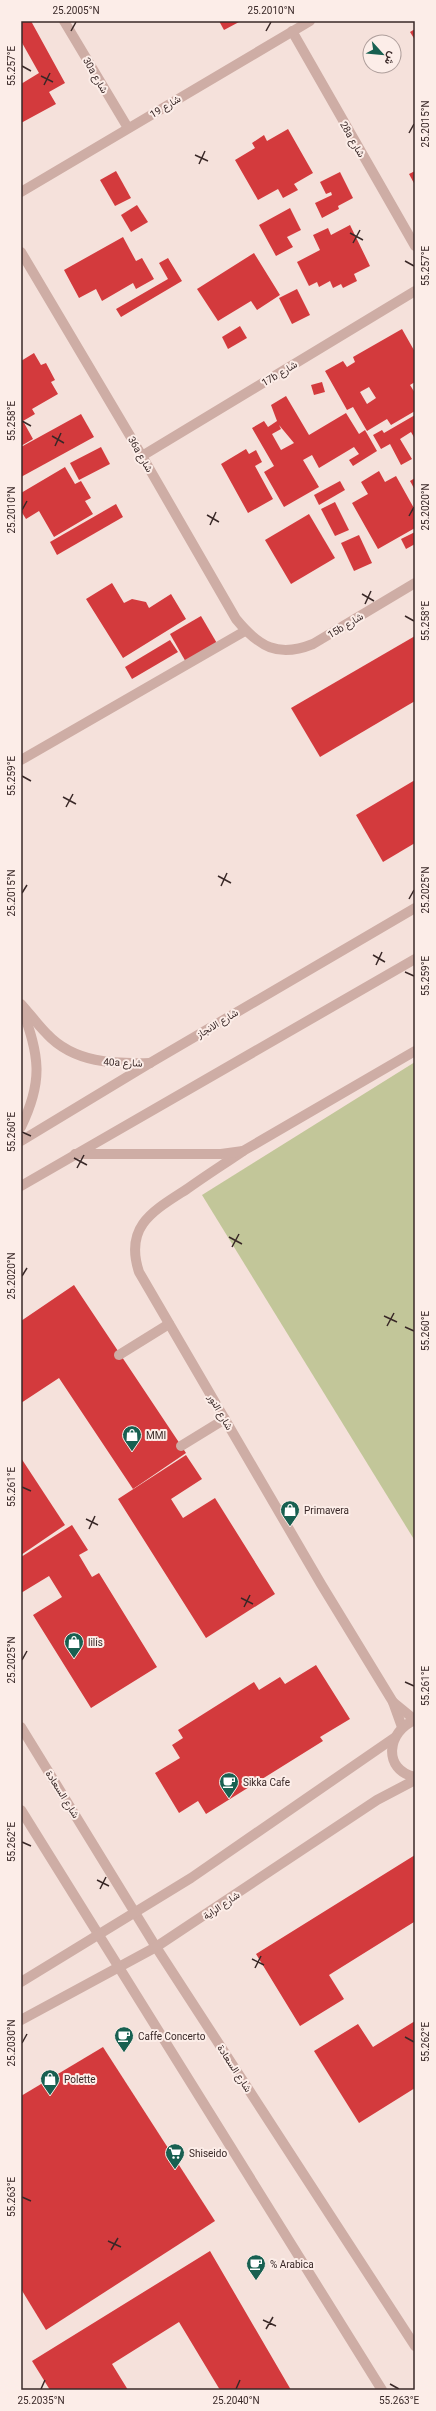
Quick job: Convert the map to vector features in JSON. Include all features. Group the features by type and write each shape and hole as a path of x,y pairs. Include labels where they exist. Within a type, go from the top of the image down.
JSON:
{"street":[{"name":"30a شارع","path":"64,21 128,128"},
{"name":"شارع 19","path":"21,192 310,21"},
{"name":"28a شارع","path":"292,31 415,246"},
{"name":"36a شارع","path":"21,252 142,456 236,619 245,631 269,648"},
{"name":"17b شارع","path":"142,456 415,291"},
{"name":"15b شارع","path":"269,648 284,651 299,650 313,644 415,583"},
{"path":"21,760 245,631"},
{"name":"شارع الانجاز","path":"21,1141 150,1063 415,908"},
{"path":"21,1186 415,959"},
{"name":"40a شارع","path":"21,1005 48,1036 74,1053 103,1062 150,1063"},
{"name":"40a شارع","path":"21,1005 36,1054 37,1083 33,1101 21,1127"},
{"name":"شارع النور","path":"402,1727 393,1702 139,1272 134,1252 135,1240 139,1230 150,1213 243,1151 415,1051"},
{"path":"75,1154 221,1154 243,1151"},
{"path":"119,1355 169,1324"},
{"path":"181,1446 225,1419"},
{"name":"شارع النور","path":"393,1702 415,1720"},
{"path":"21,1982 100,1933 136,1913 394,1738 402,1727 415,1720"},
{"name":"شارع السعادة","path":"21,1727 156,1947 415,2346"},
{"path":"394,1738 392,1747 396,1765 402,1772 415,1777"},
{"name":"شارع الراية","path":"21,2020 156,1947 377,1800 415,1780"},
{"path":"21,1810 100,1933 119,1968 382,2390"}],"green space":[{"path":"415,1062 415,1541 202,1195"}],"building":[{"path":"21,21 31,21 65,83 49,92 56,104 21,123 21,84 39,73 21,41"},
{"path":"219,21 238,21 239,22 224,30"},
{"path":"415,29 415,40 410,32"},
{"path":"288,129 313,173 294,184 298,190 283,198 278,189 258,200 235,160 255,148 252,143 264,135 267,141"},
{"path":"116,171 131,198 115,206 100,180"},
{"path":"415,171 415,185 409,174"},
{"path":"340,172 353,198 338,206 339,209 322,218 315,203 332,195 331,192 326,194 320,182"},
{"path":"137,205 148,222 131,232 121,215"},
{"path":"290,208 301,230 287,237 293,247 276,256 259,225"},
{"path":"350,225 370,266 354,274 357,281 343,288 341,284 333,288 330,281 319,287 317,282 309,286 297,262 320,250 313,235 328,228 331,235"},
{"path":"123,237 136,261 142,258 154,279 136,289 133,283 102,301 96,289 79,298 64,270"},
{"path":"254,253 280,295 257,310 251,301 218,321 197,289"},
{"path":"168,258 182,281 121,317 116,309 168,279 159,263"},
{"path":"297,289 310,315 292,324 279,298"},
{"path":"240,326 247,338 228,349 222,337"},
{"path":"402,329 415,352 415,382 410,385 415,393 415,411 391,425 387,419 367,431 353,407 347,410 325,371 343,361 347,367 355,362 353,357","holes":["369,387 376,398 367,404 360,392"]},
{"path":"34,353 41,365 46,363 55,380 51,382 58,394 32,409 35,414 23,421 33,439 21,446 21,361"},
{"path":"322,382 325,392 314,395 311,385"},
{"path":"286,396 309,435 346,413 359,434 365,430 377,451 353,466 349,460 359,454 354,447 319,468 312,455 303,460 319,487 284,507 264,472 274,466 252,428 264,421 268,427 277,421 271,405","holes":["279,425 294,443 281,450 272,434 281,429"]},
{"path":"81,414 94,437 21,477 21,447"},
{"path":"415,415 415,439 411,432 400,439 412,459 401,465 390,444 381,449 373,435 382,430 384,433"},
{"path":"101,447 110,464 79,480 70,463"},
{"path":"246,449 249,454 256,450 262,462 255,466 273,499 248,513 221,464"},
{"path":"65,467 75,484 81,481 91,498 85,501 93,514 54,537 39,511 26,519 21,511 21,493"},
{"path":"379,471 385,482 396,476 415,510 415,528 378,549 352,503 368,494 361,482"},
{"path":"415,478 415,490 410,481"},
{"path":"340,481 345,490 319,505 314,495"},
{"path":"335,502 349,530 335,536 321,509"},
{"path":"116,504 123,517 57,555 50,542"},
{"path":"309,514 335,558 291,584 265,540"},
{"path":"415,532 415,544 406,549 401,539"},
{"path":"359,535 372,563 354,571 341,543"},
{"path":"112,583 124,603 132,599 146,602 149,608 171,594 186,619 123,658 86,599"},
{"path":"201,616 218,645 187,664 170,634"},
{"path":"415,636 415,701 320,757 291,708"},
{"path":"170,640 178,652 132,679 125,667"},
{"path":"415,780 415,843 383,862 356,815"},
{"path":"74,1285 186,1453 133,1489 59,1378 21,1403 21,1321"},
{"path":"186,1455 202,1479 171,1499 183,1518 215,1498 275,1594 206,1638 118,1499"},
{"path":"21,1458 65,1525 21,1555"},
{"path":"72,1525 88,1550 79,1555 92,1577 99,1573 157,1667 91,1708 33,1615 62,1597 49,1576 21,1593 21,1557"},
{"path":"316,1665 350,1719 320,1737 323,1741 206,1814 198,1801 179,1813 155,1773 180,1758 172,1745 183,1738 178,1730 254,1682 259,1690 280,1677 285,1684"},
{"path":"415,1855 415,1924 414,1922 329,1975 344,1999 300,2026 256,1954"},
{"path":"415,2021 415,2088 359,2123 314,2051 358,2024 373,2047"},
{"path":"103,2047 215,2221 46,2330 21,2289 21,2096"},
{"path":"210,2251 291,2390 220,2390 179,2322 112,2364 128,2390 50,2390 32,2361"}],"place":[{"name":"MMI","path":"132,1452"},
{"name":"Primavera","path":"290,1527"},
{"name":"lilis","path":"74,1659"},
{"name":"Sikka Cafe","path":"229,1799"},
{"name":"Caffe Concerto","path":"124,2053"},
{"name":"Polette","path":"50,2096"},
{"name":"Shiseido","path":"175,2170"},
{"name":"% Arabica","path":"256,2281"}]}
